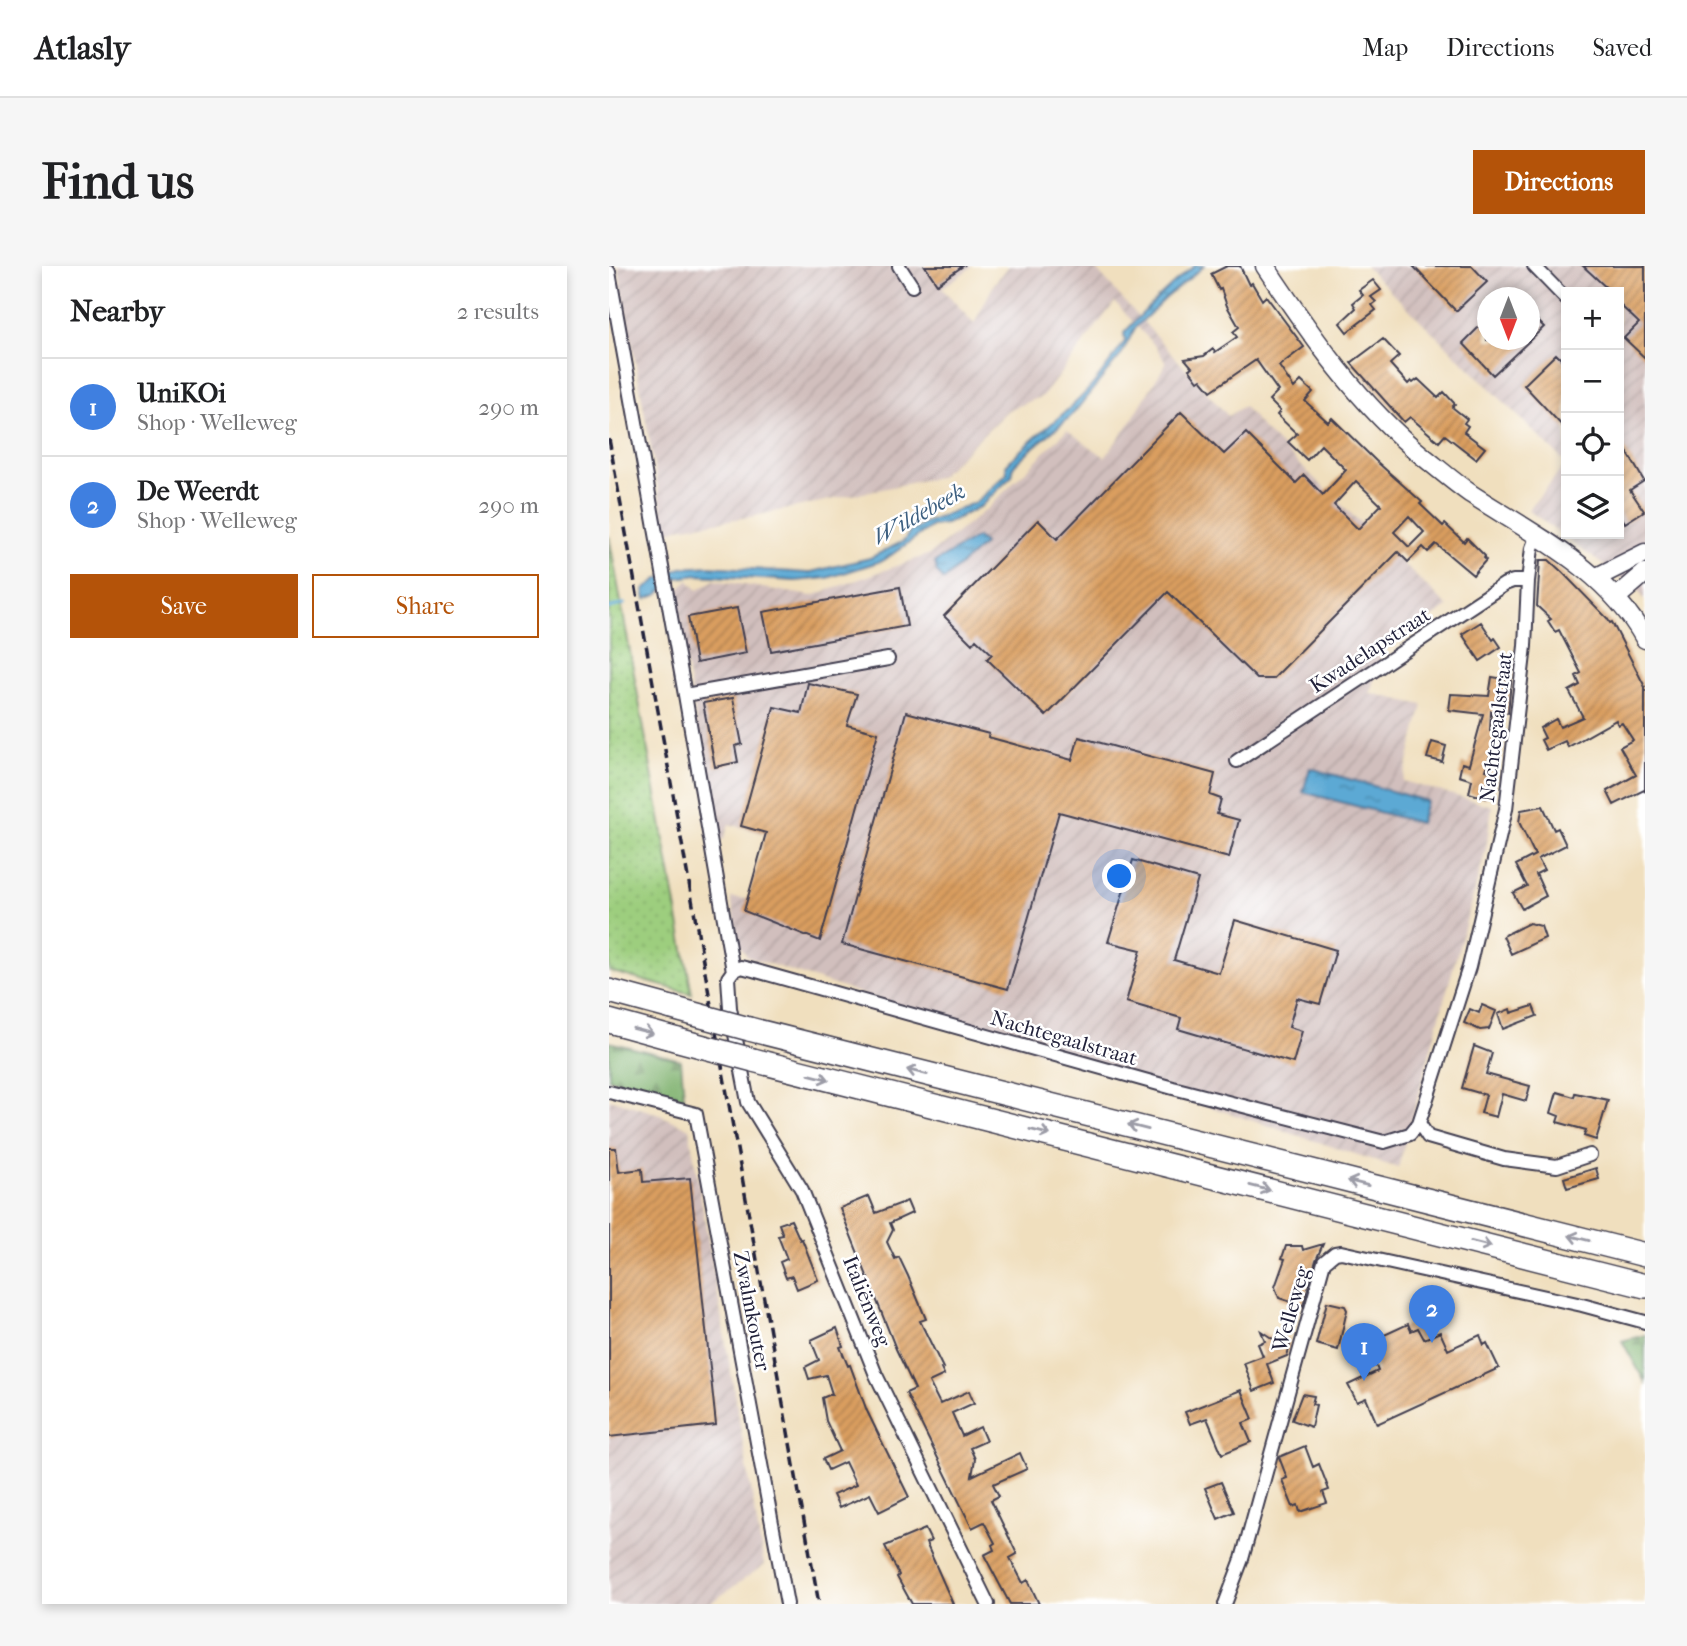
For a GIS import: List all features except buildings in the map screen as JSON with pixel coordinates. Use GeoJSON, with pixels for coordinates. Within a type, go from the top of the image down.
{"type":"FeatureCollection","features":[{"type":"Feature","properties":{"kind":"highway"},"geometry":{"type":"LineString","coordinates":[[609,990],[749,1029],[1645,1255]]}},
{"type":"Feature","properties":{"kind":"highway"},"geometry":{"type":"LineString","coordinates":[[609,1021],[1645,1286]]}},
{"type":"Feature","properties":{"kind":"main road"},"geometry":{"type":"LineString","coordinates":[[1265,266],[1328,356],[1389,427],[1468,492],[1537,534],[1597,577],[1617,597],[1645,639]]}},
{"type":"Feature","properties":{"kind":"main road"},"geometry":{"type":"LineString","coordinates":[[1597,577],[1645,553]]}},
{"type":"Feature","properties":{"kind":"main road"},"geometry":{"type":"LineString","coordinates":[[1617,597],[1645,573]]}},
{"type":"Feature","properties":{"kind":"street"},"geometry":{"type":"LineString","coordinates":[[899,266],[912,286]]}},
{"type":"Feature","properties":{"kind":"street"},"geometry":{"type":"LineString","coordinates":[[1534,266],[1561,294]]}},
{"type":"Feature","properties":{"kind":"street"},"geometry":{"type":"LineString","coordinates":[[609,272],[733,971]]}},
{"type":"Feature","properties":{"kind":"street","name":"Nachtegaalstraat"},"geometry":{"type":"LineString","coordinates":[[733,971],[741,967],[753,970],[1173,1088],[1384,1142],[1410,1134],[1419,1123],[1469,967],[1506,808],[1525,646],[1528,582],[1532,548],[1537,534]]}},
{"type":"Feature","properties":{"kind":"street","name":"Kwadelapstraat"},"geometry":{"type":"LineString","coordinates":[[1237,761],[1504,584],[1513,581],[1528,582]]}},
{"type":"Feature","properties":{"kind":"street"},"geometry":{"type":"LineString","coordinates":[[685,695],[888,659]]}},
{"type":"Feature","properties":{"kind":"street","name":"Italiënweg"},"geometry":{"type":"LineString","coordinates":[[733,971],[728,978],[730,1008],[748,1102],[802,1190],[876,1375],[988,1604]]}},
{"type":"Feature","properties":{"kind":"street","name":"Zwalmkouter"},"geometry":{"type":"LineString","coordinates":[[609,1092],[696,1114],[787,1604]]}},
{"type":"Feature","properties":{"kind":"street"},"geometry":{"type":"LineString","coordinates":[[1419,1123],[1428,1137],[1504,1159],[1557,1166],[1590,1155]]}},
{"type":"Feature","properties":{"kind":"street","name":"Welleweg"},"geometry":{"type":"LineString","coordinates":[[1225,1604],[1242,1559],[1324,1262],[1329,1257],[1342,1252],[1582,1305],[1645,1322]]}},
{"type":"Feature","properties":{"kind":"shaded area"},"geometry":{"type":"Polygon","coordinates":[[[618,266],[973,266],[942,288],[974,324],[994,284],[1008,266],[1093,266],[1228,416],[1244,406],[1263,429],[1448,607],[1383,649],[1370,693],[1423,705],[1403,781],[1492,806],[1486,849],[1398,1168],[748,957],[739,944],[731,898],[748,899],[766,834],[729,824],[724,839],[717,841],[685,656],[677,592],[688,580],[698,590],[714,580],[812,596],[930,554],[987,509],[1067,430],[1105,457],[1130,423],[1166,363],[1156,347],[1115,302],[1043,396],[1008,410],[939,477],[666,532],[618,266]]]}},
{"type":"Feature","properties":{"kind":"shaded area"},"geometry":{"type":"Polygon","coordinates":[[[1365,266],[1645,266],[1645,601],[1640,592],[1568,539],[1624,539],[1624,287],[1561,287],[1561,458],[1365,266]]]}},
{"type":"Feature","properties":{"kind":"shaded area"},"geometry":{"type":"Polygon","coordinates":[[[1561,470],[1561,534],[1528,510],[1561,470]]]}},
{"type":"Feature","properties":{"kind":"shaded area"},"geometry":{"type":"Polygon","coordinates":[[[609,1099],[653,1112],[689,1128],[764,1565],[709,1604],[609,1604],[609,1099]]]}},
{"type":"Feature","properties":{"kind":"green space"},"geometry":{"type":"Polygon","coordinates":[[[609,536],[692,994],[609,971],[609,536]]]}},
{"type":"Feature","properties":{"kind":"green space"},"geometry":{"type":"Polygon","coordinates":[[[609,1042],[681,1060],[684,1098],[609,1079],[609,1042]]]}},
{"type":"Feature","properties":{"kind":"green space"},"geometry":{"type":"Polygon","coordinates":[[[1645,1335],[1645,1382],[1622,1341],[1645,1335]]]}},
{"type":"Feature","properties":{"kind":"water"},"geometry":{"type":"Polygon","coordinates":[[[1195,266],[1204,266],[1135,328],[1121,355],[1071,416],[1014,465],[1012,476],[981,506],[946,524],[932,526],[884,560],[827,578],[795,581],[697,575],[677,578],[657,595],[646,599],[644,590],[658,579],[681,568],[710,566],[807,573],[870,558],[904,541],[909,533],[925,523],[976,502],[1007,473],[1006,465],[1014,457],[1087,391],[1125,341],[1124,333],[1132,324],[1195,266]]]}},
{"type":"Feature","properties":{"kind":"water"},"geometry":{"type":"Polygon","coordinates":[[[977,537],[984,544],[944,580],[937,572],[935,562],[977,537]]]}},
{"type":"Feature","properties":{"kind":"water"},"geometry":{"type":"Polygon","coordinates":[[[1310,768],[1426,801],[1420,823],[1303,792],[1310,768]]]}},
{"type":"Feature","properties":{"kind":"waterway","name":"Wildebeek"},"geometry":{"type":"LineString","coordinates":[[609,608],[624,604]]}},
{"type":"Feature","properties":{"kind":"railway"},"geometry":{"type":"LineString","coordinates":[[609,439],[819,1604]]}},
{"type":"Feature","properties":{"kind":"place","name":"De Weerdt"},"geometry":{"type":"Point","coordinates":[1432,1343]}},
{"type":"Feature","properties":{"kind":"place","name":"UniKOi"},"geometry":{"type":"Point","coordinates":[1364,1381]}}]}
